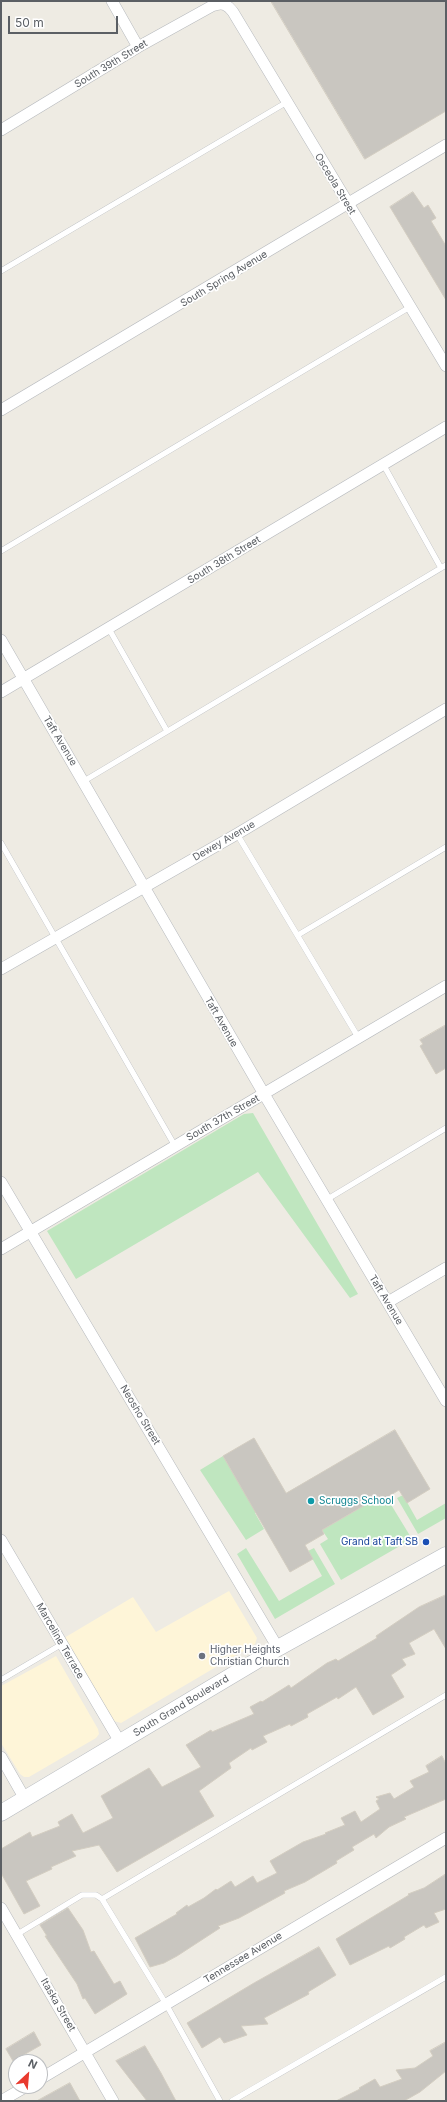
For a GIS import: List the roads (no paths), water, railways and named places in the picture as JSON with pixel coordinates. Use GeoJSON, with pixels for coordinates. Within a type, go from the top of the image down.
{"type":"FeatureCollection","features":[{"type":"Feature","properties":{"kind":"main road","name":"South Grand Boulevard"},"geometry":{"type":"LineString","coordinates":[[1,1813],[278,1648],[446,1555]]}},
{"type":"Feature","properties":{"kind":"street"},"geometry":{"type":"LineString","coordinates":[[112,1],[138,47]]}},
{"type":"Feature","properties":{"kind":"street","name":"South 39th Street"},"geometry":{"type":"LineString","coordinates":[[1,130],[138,47],[212,6],[223,4]]}},
{"type":"Feature","properties":{"kind":"street","name":"Osceola Street"},"geometry":{"type":"LineString","coordinates":[[223,4],[233,12],[446,366]]}},
{"type":"Feature","properties":{"kind":"street","name":"South Spring Avenue"},"geometry":{"type":"LineString","coordinates":[[1,410],[446,146]]}},
{"type":"Feature","properties":{"kind":"street","name":"South 38th Street"},"geometry":{"type":"LineString","coordinates":[[1,692],[24,680],[446,427]]}},
{"type":"Feature","properties":{"kind":"street","name":"Taft Avenue"},"geometry":{"type":"LineString","coordinates":[[1,640],[84,781],[142,886],[446,1401]]}},
{"type":"Feature","properties":{"kind":"street","name":"Dewey Avenue"},"geometry":{"type":"LineString","coordinates":[[1,969],[142,886],[237,834],[446,709]]}},
{"type":"Feature","properties":{"kind":"street","name":"South 37th Street"},"geometry":{"type":"LineString","coordinates":[[1,1249],[446,986]]}},
{"type":"Feature","properties":{"kind":"street","name":"Neosho Street"},"geometry":{"type":"LineString","coordinates":[[1,1182],[278,1648]]}},
{"type":"Feature","properties":{"kind":"street"},"geometry":{"type":"LineString","coordinates":[[388,1302],[446,1268]]}},
{"type":"Feature","properties":{"kind":"street","name":"Marceline Terrace"},"geometry":{"type":"LineString","coordinates":[[1,1540],[120,1742]]}},
{"type":"Feature","properties":{"kind":"street"},"geometry":{"type":"LineString","coordinates":[[1,1757],[25,1799]]}},
{"type":"Feature","properties":{"kind":"street","name":"Tennessee Avenue"},"geometry":{"type":"LineString","coordinates":[[48,2074],[446,1838]]}},
{"type":"Feature","properties":{"kind":"street","name":"Itaska Street"},"geometry":{"type":"LineString","coordinates":[[1,1908],[113,2101]]}},
{"type":"Feature","properties":{"kind":"street"},"geometry":{"type":"LineString","coordinates":[[1,2101],[13,2094]]}},
{"type":"Feature","properties":{"kind":"lane"},"geometry":{"type":"LineString","coordinates":[[1,270],[287,102]]}},
{"type":"Feature","properties":{"kind":"lane"},"geometry":{"type":"LineString","coordinates":[[1,552],[410,307]]}},
{"type":"Feature","properties":{"kind":"lane"},"geometry":{"type":"LineString","coordinates":[[84,781],[444,567],[383,464]]}},
{"type":"Feature","properties":{"kind":"lane"},"geometry":{"type":"LineString","coordinates":[[109,629],[167,731]]}},
{"type":"Feature","properties":{"kind":"lane"},"geometry":{"type":"LineString","coordinates":[[237,834],[358,1037]]}},
{"type":"Feature","properties":{"kind":"lane"},"geometry":{"type":"LineString","coordinates":[[1,843],[175,1146]]}},
{"type":"Feature","properties":{"kind":"lane"},"geometry":{"type":"LineString","coordinates":[[298,935],[446,847]]}},
{"type":"Feature","properties":{"kind":"lane"},"geometry":{"type":"LineString","coordinates":[[326,1200],[446,1128]]}},
{"type":"Feature","properties":{"kind":"lane"},"geometry":{"type":"LineString","coordinates":[[1,1680],[62,1644]]}},
{"type":"Feature","properties":{"kind":"lane"},"geometry":{"type":"LineString","coordinates":[[102,1899],[446,1695]]}},
{"type":"Feature","properties":{"kind":"lane"},"geometry":{"type":"LineString","coordinates":[[16,1935],[82,1895],[96,1895],[102,1899],[166,2004],[220,2101]]}},
{"type":"Feature","properties":{"kind":"lane"},"geometry":{"type":"LineString","coordinates":[[232,2101],[446,1977]]}},
{"type":"Feature","properties":{"kind":"place","name":"Scruggs School"},"geometry":{"type":"Point","coordinates":[311,1501]}},
{"type":"Feature","properties":{"kind":"place","name":"Grand at Taft SB"},"geometry":{"type":"Point","coordinates":[426,1542]}},
{"type":"Feature","properties":{"kind":"place","name":"Higher Heights Christian Church"},"geometry":{"type":"Point","coordinates":[202,1656]}}]}
